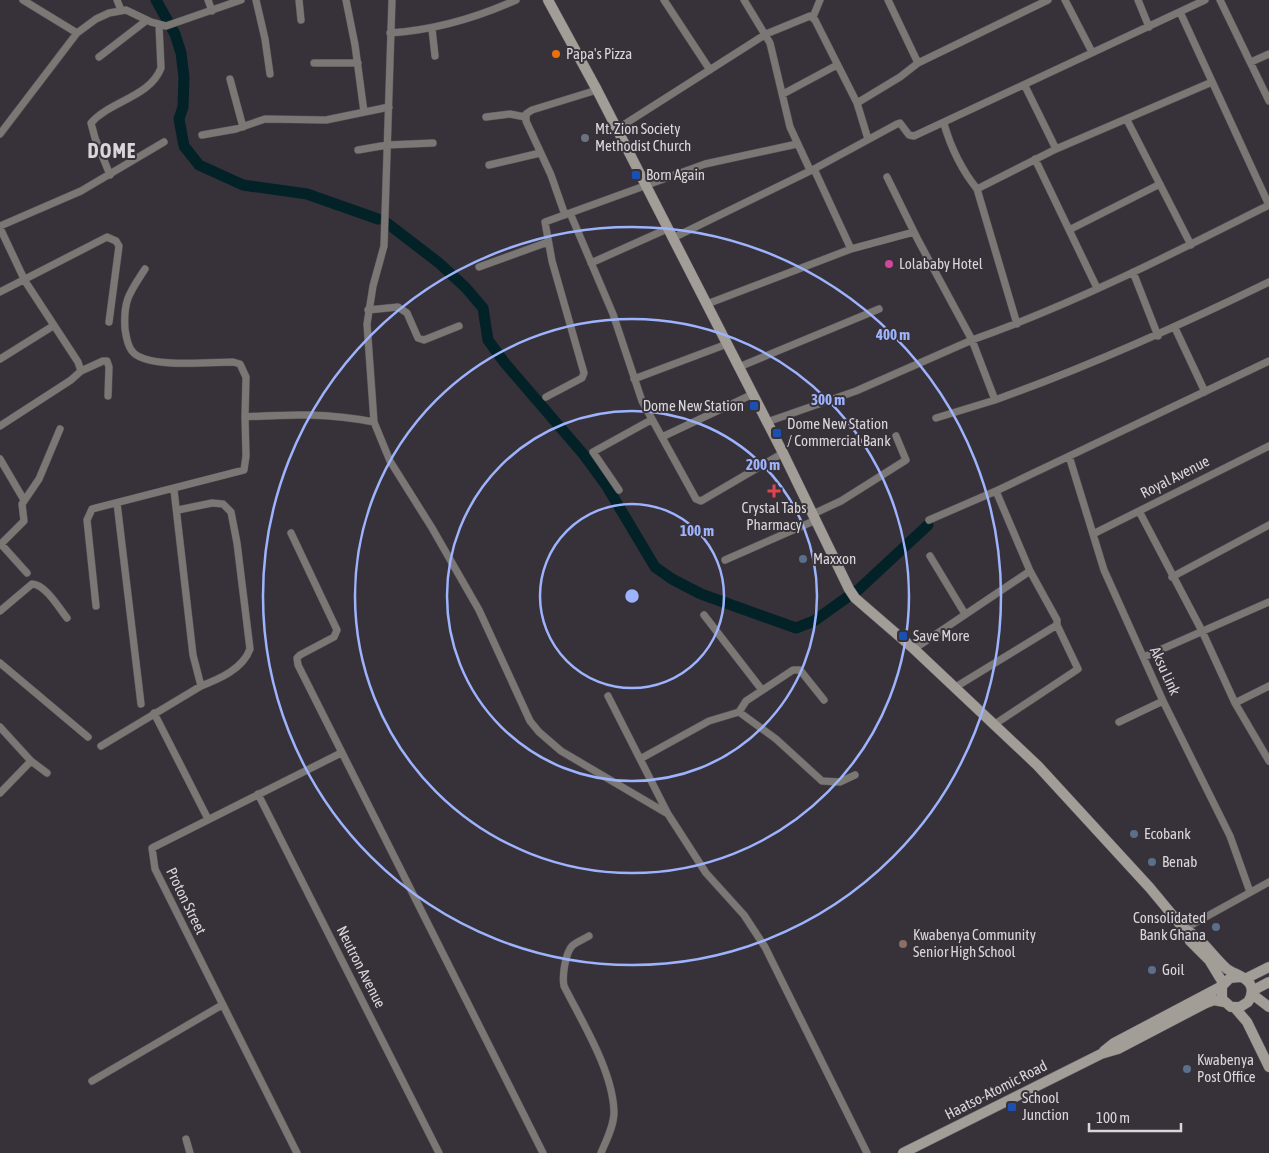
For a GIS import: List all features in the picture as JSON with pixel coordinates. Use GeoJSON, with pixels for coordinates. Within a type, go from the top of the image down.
{"type":"FeatureCollection","features":[{"type":"Feature","properties":{"kind":"main road"},"geometry":{"type":"LineString","coordinates":[[548,0],[646,185],[783,453],[843,579],[855,598],[914,649],[995,724],[1054,784],[1150,888],[1184,929],[1190,942],[1209,960],[1222,984],[1221,994],[1224,1002]]}},
{"type":"Feature","properties":{"kind":"main road"},"geometry":{"type":"LineString","coordinates":[[1184,929],[1196,936],[1227,969],[1243,978],[1252,993],[1269,1007]]}},
{"type":"Feature","properties":{"kind":"main road"},"geometry":{"type":"LineString","coordinates":[[1102,1054],[1114,1043],[1230,978],[1243,978],[1269,967]]}},
{"type":"Feature","properties":{"kind":"main road"},"geometry":{"type":"LineString","coordinates":[[1236,1008],[1246,1004],[1252,993],[1269,982]]}},
{"type":"Feature","properties":{"kind":"main road"},"geometry":{"type":"LineString","coordinates":[[1102,1054],[1118,1049],[1210,1001],[1224,1002],[1236,1008],[1247,1022],[1269,1067]]}},
{"type":"Feature","properties":{"kind":"main road","name":"Haatso-Atomic Road"},"geometry":{"type":"LineString","coordinates":[[903,1153],[1102,1054]]}},
{"type":"Feature","properties":{"kind":"street"},"geometry":{"type":"LineString","coordinates":[[23,0],[77,33]]}},
{"type":"Feature","properties":{"kind":"street"},"geometry":{"type":"LineString","coordinates":[[117,0],[121,10]]}},
{"type":"Feature","properties":{"kind":"street"},"geometry":{"type":"LineString","coordinates":[[208,0],[212,11]]}},
{"type":"Feature","properties":{"kind":"street"},"geometry":{"type":"LineString","coordinates":[[0,134],[77,33],[96,19],[121,10],[134,13],[162,26],[180,22],[242,0]]}},
{"type":"Feature","properties":{"kind":"street"},"geometry":{"type":"LineString","coordinates":[[256,0],[265,39],[270,74]]}},
{"type":"Feature","properties":{"kind":"street"},"geometry":{"type":"LineString","coordinates":[[299,0],[301,20]]}},
{"type":"Feature","properties":{"kind":"street"},"geometry":{"type":"LineString","coordinates":[[346,0],[358,63],[364,112]]}},
{"type":"Feature","properties":{"kind":"street"},"geometry":{"type":"LineString","coordinates":[[392,0],[384,246],[368,310],[367,324],[374,422],[390,461],[475,602],[530,721],[539,732],[561,751],[668,814]]}},
{"type":"Feature","properties":{"kind":"street"},"geometry":{"type":"LineString","coordinates":[[390,33],[432,29],[485,13],[516,0]]}},
{"type":"Feature","properties":{"kind":"street"},"geometry":{"type":"LineString","coordinates":[[664,0],[710,70]]}},
{"type":"Feature","properties":{"kind":"street"},"geometry":{"type":"LineString","coordinates":[[744,0],[766,34],[790,127],[797,144],[851,248]]}},
{"type":"Feature","properties":{"kind":"street"},"geometry":{"type":"LineString","coordinates":[[617,130],[766,34],[813,16],[820,0]]}},
{"type":"Feature","properties":{"kind":"street"},"geometry":{"type":"LineString","coordinates":[[888,0],[918,63]]}},
{"type":"Feature","properties":{"kind":"street"},"geometry":{"type":"LineString","coordinates":[[856,103],[900,77],[918,63],[1048,0]]}},
{"type":"Feature","properties":{"kind":"street"},"geometry":{"type":"LineString","coordinates":[[1066,0],[1092,52]]}},
{"type":"Feature","properties":{"kind":"street"},"geometry":{"type":"LineString","coordinates":[[1138,0],[1148,27]]}},
{"type":"Feature","properties":{"kind":"street"},"geometry":{"type":"LineString","coordinates":[[673,238],[812,170],[898,123],[912,136],[944,124],[1092,52],[1205,0]]}},
{"type":"Feature","properties":{"kind":"street"},"geometry":{"type":"LineString","coordinates":[[1220,0],[1269,102]]}},
{"type":"Feature","properties":{"kind":"street"},"geometry":{"type":"LineString","coordinates":[[767,422],[856,391],[972,340],[1017,324],[1191,245],[1269,205],[1180,12]]}},
{"type":"Feature","properties":{"kind":"street"},"geometry":{"type":"LineString","coordinates":[[813,16],[856,103],[868,139]]}},
{"type":"Feature","properties":{"kind":"street"},"geometry":{"type":"LineString","coordinates":[[99,57],[147,20]]}},
{"type":"Feature","properties":{"kind":"street"},"geometry":{"type":"LineString","coordinates":[[110,175],[95,138],[92,123],[144,88],[159,73],[161,68],[162,26]]}},
{"type":"Feature","properties":{"kind":"street"},"geometry":{"type":"LineString","coordinates":[[432,29],[435,56]]}},
{"type":"Feature","properties":{"kind":"street"},"geometry":{"type":"LineString","coordinates":[[1251,62],[1269,54]]}},
{"type":"Feature","properties":{"kind":"street"},"geometry":{"type":"LineString","coordinates":[[314,63],[358,63]]}},
{"type":"Feature","properties":{"kind":"street"},"geometry":{"type":"LineString","coordinates":[[782,94],[837,65]]}},
{"type":"Feature","properties":{"kind":"street"},"geometry":{"type":"LineString","coordinates":[[230,79],[243,126]]}},
{"type":"Feature","properties":{"kind":"street"},"geometry":{"type":"LineString","coordinates":[[976,189],[1056,148],[1128,120],[1212,82]]}},
{"type":"Feature","properties":{"kind":"street"},"geometry":{"type":"LineString","coordinates":[[1025,86],[1056,148]]}},
{"type":"Feature","properties":{"kind":"street"},"geometry":{"type":"LineString","coordinates":[[525,117],[532,110],[597,90]]}},
{"type":"Feature","properties":{"kind":"street"},"geometry":{"type":"LineString","coordinates":[[202,135],[265,119],[326,120],[388,107]]}},
{"type":"Feature","properties":{"kind":"street"},"geometry":{"type":"LineString","coordinates":[[486,117],[510,114],[525,117]]}},
{"type":"Feature","properties":{"kind":"street"},"geometry":{"type":"LineString","coordinates":[[525,117],[613,314],[634,379],[652,420],[698,501],[783,453]]}},
{"type":"Feature","properties":{"kind":"street"},"geometry":{"type":"LineString","coordinates":[[1128,120],[1191,245]]}},
{"type":"Feature","properties":{"kind":"street"},"geometry":{"type":"LineString","coordinates":[[944,124],[951,146],[966,175],[976,189],[1017,324]]}},
{"type":"Feature","properties":{"kind":"street"},"geometry":{"type":"LineString","coordinates":[[81,371],[78,362],[24,281],[0,227],[80,191],[164,142]]}},
{"type":"Feature","properties":{"kind":"street"},"geometry":{"type":"LineString","coordinates":[[358,150],[387,144],[433,144]]}},
{"type":"Feature","properties":{"kind":"street"},"geometry":{"type":"LineString","coordinates":[[546,397],[582,378],[584,373],[548,242],[545,222],[705,164],[797,144]]}},
{"type":"Feature","properties":{"kind":"street"},"geometry":{"type":"LineString","coordinates":[[489,165],[540,153]]}},
{"type":"Feature","properties":{"kind":"street"},"geometry":{"type":"LineString","coordinates":[[1035,159],[1097,288]]}},
{"type":"Feature","properties":{"kind":"street"},"geometry":{"type":"LineString","coordinates":[[887,176],[914,232],[972,340],[995,400]]}},
{"type":"Feature","properties":{"kind":"street"},"geometry":{"type":"LineString","coordinates":[[1069,230],[1160,184]]}},
{"type":"Feature","properties":{"kind":"street"},"geometry":{"type":"LineString","coordinates":[[591,263],[667,229]]}},
{"type":"Feature","properties":{"kind":"street"},"geometry":{"type":"LineString","coordinates":[[707,304],[851,248],[914,232]]}},
{"type":"Feature","properties":{"kind":"street"},"geometry":{"type":"LineString","coordinates":[[0,292],[107,237],[111,238],[119,246],[109,322]]}},
{"type":"Feature","properties":{"kind":"street"},"geometry":{"type":"LineString","coordinates":[[479,267],[548,242]]}},
{"type":"Feature","properties":{"kind":"street"},"geometry":{"type":"LineString","coordinates":[[96,606],[87,520],[88,514],[92,509],[174,490],[244,470],[246,456],[246,377],[240,364],[233,362],[156,361],[142,359],[132,351],[126,337],[126,299],[145,269]]}},
{"type":"Feature","properties":{"kind":"street"},"geometry":{"type":"LineString","coordinates":[[1133,272],[1158,336]]}},
{"type":"Feature","properties":{"kind":"street"},"geometry":{"type":"LineString","coordinates":[[936,418],[995,400],[1068,374],[1158,336],[1269,282]]}},
{"type":"Feature","properties":{"kind":"street"},"geometry":{"type":"LineString","coordinates":[[368,310],[398,307],[407,313],[418,338],[424,340],[459,326]]}},
{"type":"Feature","properties":{"kind":"street"},"geometry":{"type":"LineString","coordinates":[[739,367],[878,309]]}},
{"type":"Feature","properties":{"kind":"street"},"geometry":{"type":"LineString","coordinates":[[0,359],[53,326]]}},
{"type":"Feature","properties":{"kind":"street"},"geometry":{"type":"LineString","coordinates":[[1175,328],[1205,392]]}},
{"type":"Feature","properties":{"kind":"street"},"geometry":{"type":"LineString","coordinates":[[634,379],[727,344]]}},
{"type":"Feature","properties":{"kind":"street"},"geometry":{"type":"LineString","coordinates":[[0,426],[71,380],[81,371],[107,361],[110,367],[108,396]]}},
{"type":"Feature","properties":{"kind":"street"},"geometry":{"type":"LineString","coordinates":[[929,520],[996,491],[1269,361]]}},
{"type":"Feature","properties":{"kind":"street"},"geometry":{"type":"LineString","coordinates":[[662,437],[753,394]]}},
{"type":"Feature","properties":{"kind":"street"},"geometry":{"type":"LineString","coordinates":[[245,418],[298,413],[374,422]]}},
{"type":"Feature","properties":{"kind":"street"},"geometry":{"type":"LineString","coordinates":[[619,490],[594,452],[652,420]]}},
{"type":"Feature","properties":{"kind":"street"},"geometry":{"type":"LineString","coordinates":[[27,573],[0,544],[24,521],[22,508],[24,500],[39,479],[60,429]]}},
{"type":"Feature","properties":{"kind":"street"},"geometry":{"type":"LineString","coordinates":[[725,560],[815,517],[904,463],[907,458],[896,436]]}},
{"type":"Feature","properties":{"kind":"street","name":"Royal Avenue"},"geometry":{"type":"LineString","coordinates":[[1093,534],[1269,446]]}},
{"type":"Feature","properties":{"kind":"street","name":"Aksu Link"},"geometry":{"type":"LineString","coordinates":[[1069,456],[1104,570],[1163,701],[1230,836],[1250,892]]}},
{"type":"Feature","properties":{"kind":"street"},"geometry":{"type":"LineString","coordinates":[[0,460],[24,500]]}},
{"type":"Feature","properties":{"kind":"street"},"geometry":{"type":"LineString","coordinates":[[174,490],[178,510],[192,646],[201,686]]}},
{"type":"Feature","properties":{"kind":"street"},"geometry":{"type":"LineString","coordinates":[[995,724],[1078,669],[1057,625],[1057,620],[1030,572],[996,491]]}},
{"type":"Feature","properties":{"kind":"street"},"geometry":{"type":"LineString","coordinates":[[117,503],[141,704]]}},
{"type":"Feature","properties":{"kind":"street"},"geometry":{"type":"LineString","coordinates":[[101,746],[201,686],[217,680],[242,663],[250,649],[237,543],[230,512],[223,504],[212,503],[178,510]]}},
{"type":"Feature","properties":{"kind":"street"},"geometry":{"type":"LineString","coordinates":[[1139,511],[1172,577],[1202,630],[1235,703],[1269,761]]}},
{"type":"Feature","properties":{"kind":"street"},"geometry":{"type":"LineString","coordinates":[[1172,577],[1269,525]]}},
{"type":"Feature","properties":{"kind":"street"},"geometry":{"type":"LineString","coordinates":[[291,533],[337,630],[334,637],[300,655],[297,661],[341,753],[543,1153]]}},
{"type":"Feature","properties":{"kind":"street"},"geometry":{"type":"LineString","coordinates":[[930,556],[965,614]]}},
{"type":"Feature","properties":{"kind":"street"},"geometry":{"type":"LineString","coordinates":[[914,649],[1030,572]]}},
{"type":"Feature","properties":{"kind":"street"},"geometry":{"type":"LineString","coordinates":[[0,611],[35,583],[42,588],[67,618]]}},
{"type":"Feature","properties":{"kind":"street"},"geometry":{"type":"LineString","coordinates":[[1144,658],[1202,630],[1269,602]]}},
{"type":"Feature","properties":{"kind":"street"},"geometry":{"type":"LineString","coordinates":[[704,615],[762,690]]}},
{"type":"Feature","properties":{"kind":"street"},"geometry":{"type":"LineString","coordinates":[[954,688],[1057,625]]}},
{"type":"Feature","properties":{"kind":"street"},"geometry":{"type":"LineString","coordinates":[[0,663],[88,737]]}},
{"type":"Feature","properties":{"kind":"street"},"geometry":{"type":"LineString","coordinates":[[640,759],[709,721],[739,712],[746,701],[793,670],[800,670],[824,700]]}},
{"type":"Feature","properties":{"kind":"street"},"geometry":{"type":"LineString","coordinates":[[1235,703],[1269,686]]}},
{"type":"Feature","properties":{"kind":"street"},"geometry":{"type":"LineString","coordinates":[[608,696],[668,814],[706,873],[744,915],[766,947],[867,1153]]}},
{"type":"Feature","properties":{"kind":"street"},"geometry":{"type":"LineString","coordinates":[[1119,722],[1163,701]]}},
{"type":"Feature","properties":{"kind":"street"},"geometry":{"type":"LineString","coordinates":[[739,712],[771,734],[822,781],[840,782],[855,775]]}},
{"type":"Feature","properties":{"kind":"street"},"geometry":{"type":"LineString","coordinates":[[154,714],[208,820]]}},
{"type":"Feature","properties":{"kind":"street"},"geometry":{"type":"LineString","coordinates":[[0,727],[31,761],[47,773]]}},
{"type":"Feature","properties":{"kind":"street","name":"Proton Street"},"geometry":{"type":"LineString","coordinates":[[297,1153],[155,869],[151,853],[152,848],[341,753]]}},
{"type":"Feature","properties":{"kind":"street"},"geometry":{"type":"LineString","coordinates":[[0,793],[31,761]]}},
{"type":"Feature","properties":{"kind":"street","name":"Neutron Avenue"},"geometry":{"type":"LineString","coordinates":[[258,794],[439,1153]]}},
{"type":"Feature","properties":{"kind":"street"},"geometry":{"type":"LineString","coordinates":[[1184,929],[1269,882]]}},
{"type":"Feature","properties":{"kind":"street"},"geometry":{"type":"LineString","coordinates":[[589,936],[570,949],[563,982],[599,1057],[610,1088],[613,1120],[602,1153]]}},
{"type":"Feature","properties":{"kind":"street"},"geometry":{"type":"LineString","coordinates":[[92,1081],[222,1005]]}},
{"type":"Feature","properties":{"kind":"street"},"geometry":{"type":"LineString","coordinates":[[186,1139],[190,1153]]}},
{"type":"Feature","properties":{"kind":"waterway"},"geometry":{"type":"LineString","coordinates":[[156,0],[175,34],[181,53],[184,77],[183,107],[179,119],[184,146],[199,165],[243,185],[307,194],[378,219]]}},
{"type":"Feature","properties":{"kind":"waterway"},"geometry":{"type":"LineString","coordinates":[[387,223],[439,263],[466,288],[483,308],[488,340],[504,362],[584,455],[606,485],[655,567],[672,579],[701,594],[796,628],[814,621],[849,596]]}},
{"type":"Feature","properties":{"kind":"waterway"},"geometry":{"type":"LineString","coordinates":[[857,591],[928,525]]}},
{"type":"Feature","properties":{"kind":"place","name":"Papa's Pizza"},"geometry":{"type":"Point","coordinates":[556,54]}},
{"type":"Feature","properties":{"kind":"place","name":"Mt. Zion Society Methodist Church"},"geometry":{"type":"Point","coordinates":[585,138]}},
{"type":"Feature","properties":{"kind":"place","name":"Born Again"},"geometry":{"type":"Point","coordinates":[636,175]}},
{"type":"Feature","properties":{"kind":"place","name":"Lolababy Hotel"},"geometry":{"type":"Point","coordinates":[889,264]}},
{"type":"Feature","properties":{"kind":"place","name":"Dome New Station"},"geometry":{"type":"Point","coordinates":[754,406]}},
{"type":"Feature","properties":{"kind":"place","name":"Dome New Station / Commercial Bank"},"geometry":{"type":"Point","coordinates":[777,433]}},
{"type":"Feature","properties":{"kind":"place","name":"Crystal Tabs Pharmacy"},"geometry":{"type":"Point","coordinates":[774,491]}},
{"type":"Feature","properties":{"kind":"place","name":"Maxxon"},"geometry":{"type":"Point","coordinates":[803,559]}},
{"type":"Feature","properties":{"kind":"place","name":"Save More"},"geometry":{"type":"Point","coordinates":[903,636]}},
{"type":"Feature","properties":{"kind":"place","name":"Ecobank"},"geometry":{"type":"Point","coordinates":[1134,834]}},
{"type":"Feature","properties":{"kind":"place","name":"Benab"},"geometry":{"type":"Point","coordinates":[1152,862]}},
{"type":"Feature","properties":{"kind":"place","name":"Consolidated Bank Ghana"},"geometry":{"type":"Point","coordinates":[1216,927]}},
{"type":"Feature","properties":{"kind":"place","name":"Kwabenya Community Senior High School"},"geometry":{"type":"Point","coordinates":[903,944]}},
{"type":"Feature","properties":{"kind":"place","name":"Goil"},"geometry":{"type":"Point","coordinates":[1152,970]}},
{"type":"Feature","properties":{"kind":"place","name":"Kwabenya Post Office"},"geometry":{"type":"Point","coordinates":[1187,1069]}},
{"type":"Feature","properties":{"kind":"place","name":"School Junction"},"geometry":{"type":"Point","coordinates":[1012,1107]}},
{"type":"Feature","properties":{"kind":"district","name":"DOME"},"geometry":{"type":"Point","coordinates":[112,151]}}]}
